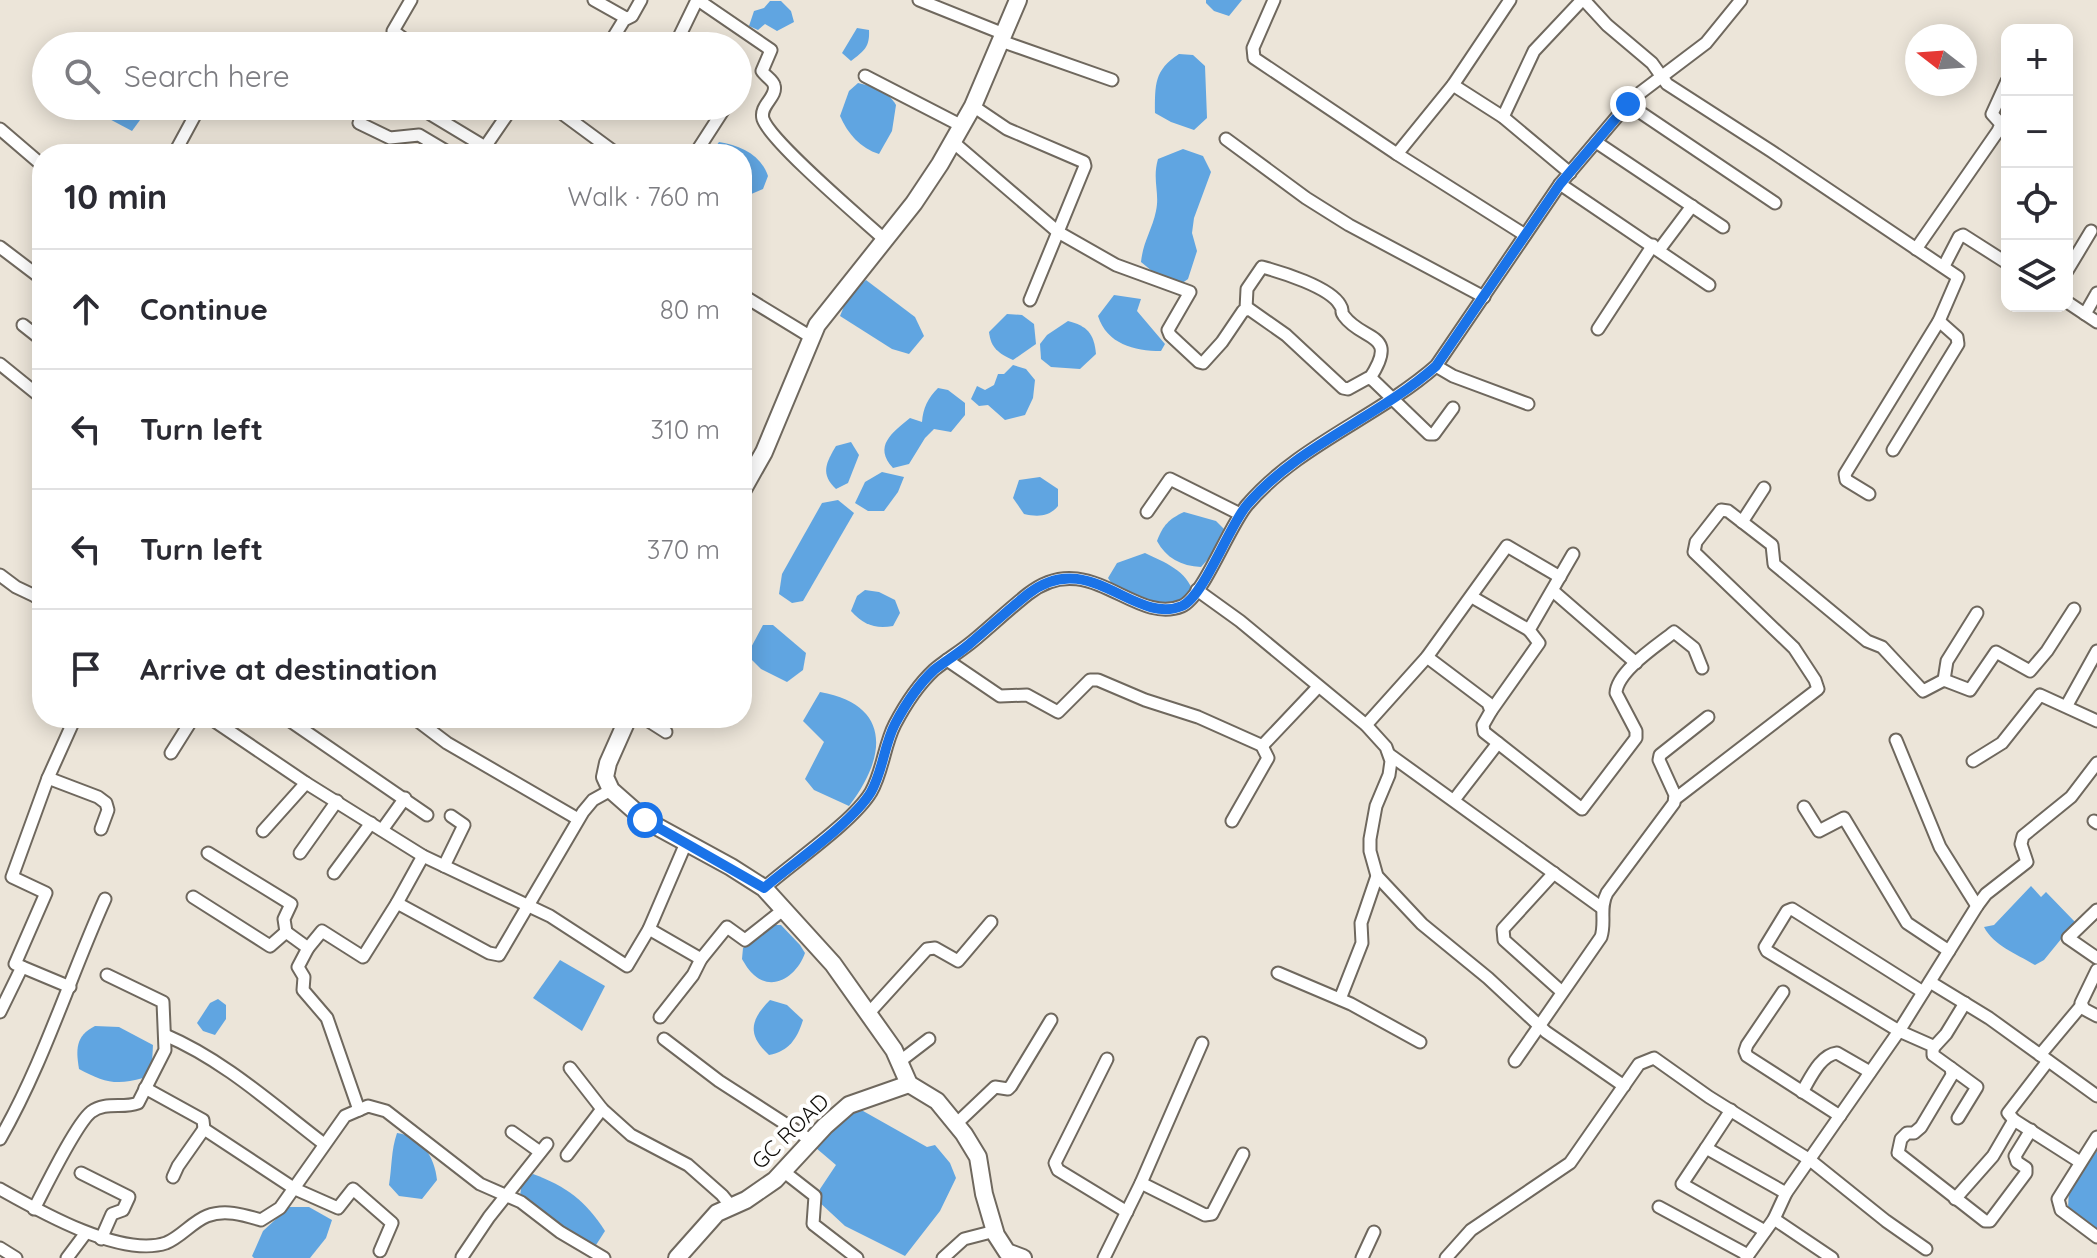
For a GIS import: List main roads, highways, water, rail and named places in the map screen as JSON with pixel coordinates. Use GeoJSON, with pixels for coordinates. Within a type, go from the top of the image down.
{"type":"FeatureCollection","features":[{"type":"Feature","properties":{"kind":"water"},"geometry":{"type":"Polygon","coordinates":[[[1206,0],[1242,0],[1229,16],[1214,11],[1206,0]]]}},
{"type":"Feature","properties":{"kind":"water"},"geometry":{"type":"Polygon","coordinates":[[[770,1],[781,1],[791,11],[794,22],[777,31],[765,24],[758,30],[749,26],[754,11],[764,8],[770,1]]]}},
{"type":"Feature","properties":{"kind":"water"},"geometry":{"type":"Polygon","coordinates":[[[857,28],[869,30],[868,41],[863,51],[851,61],[842,53],[857,28]]]}},
{"type":"Feature","properties":{"kind":"water"},"geometry":{"type":"Polygon","coordinates":[[[1179,54],[1193,55],[1205,66],[1207,118],[1194,130],[1155,113],[1160,72],[1179,54]]]}},
{"type":"Feature","properties":{"kind":"water"},"geometry":{"type":"Polygon","coordinates":[[[858,83],[880,90],[896,105],[892,131],[879,154],[855,140],[840,116],[849,91],[858,83]]]}},
{"type":"Feature","properties":{"kind":"water"},"geometry":{"type":"Polygon","coordinates":[[[111,120],[140,120],[132,131],[111,120]]]}},
{"type":"Feature","properties":{"kind":"water"},"geometry":{"type":"Polygon","coordinates":[[[1183,149],[1203,156],[1211,172],[1194,218],[1192,233],[1197,251],[1188,279],[1178,286],[1158,276],[1141,262],[1156,211],[1158,159],[1183,149]]]}},
{"type":"Feature","properties":{"kind":"water"},"geometry":{"type":"Polygon","coordinates":[[[752,155],[768,176],[763,189],[752,194],[752,155]]]}},
{"type":"Feature","properties":{"kind":"water"},"geometry":{"type":"Polygon","coordinates":[[[866,280],[915,317],[924,336],[909,354],[892,349],[840,316],[849,294],[866,280]]]}},
{"type":"Feature","properties":{"kind":"water"},"geometry":{"type":"Polygon","coordinates":[[[1114,295],[1141,299],[1137,311],[1165,344],[1161,351],[1123,344],[1102,326],[1098,316],[1114,295]]]}},
{"type":"Feature","properties":{"kind":"water"},"geometry":{"type":"Polygon","coordinates":[[[1007,314],[1022,315],[1034,324],[1036,344],[1013,360],[996,349],[989,332],[1007,314]]]}},
{"type":"Feature","properties":{"kind":"water"},"geometry":{"type":"Polygon","coordinates":[[[1068,321],[1088,332],[1095,347],[1096,354],[1080,369],[1051,367],[1041,359],[1040,344],[1047,335],[1068,321]]]}},
{"type":"Feature","properties":{"kind":"water"},"geometry":{"type":"Polygon","coordinates":[[[1013,365],[1026,369],[1035,380],[1033,398],[1025,415],[1005,420],[988,405],[979,406],[971,399],[977,386],[985,390],[994,385],[998,374],[1004,374],[1013,365]]]}},
{"type":"Feature","properties":{"kind":"water"},"geometry":{"type":"Polygon","coordinates":[[[938,388],[948,390],[965,403],[965,415],[951,432],[934,429],[909,464],[893,468],[885,453],[887,440],[910,418],[922,422],[927,404],[938,388]]]}},
{"type":"Feature","properties":{"kind":"water"},"geometry":{"type":"Polygon","coordinates":[[[851,442],[859,455],[848,483],[836,489],[826,473],[827,463],[836,446],[851,442]]]}},
{"type":"Feature","properties":{"kind":"water"},"geometry":{"type":"Polygon","coordinates":[[[882,472],[904,477],[898,492],[884,511],[868,511],[855,503],[865,482],[882,472]]]}},
{"type":"Feature","properties":{"kind":"water"},"geometry":{"type":"Polygon","coordinates":[[[1040,477],[1058,489],[1058,506],[1042,515],[1024,514],[1013,498],[1019,480],[1040,477]]]}},
{"type":"Feature","properties":{"kind":"water"},"geometry":{"type":"Polygon","coordinates":[[[838,500],[854,513],[803,601],[792,603],[779,594],[782,574],[822,503],[838,500]]]}},
{"type":"Feature","properties":{"kind":"water"},"geometry":{"type":"Polygon","coordinates":[[[1184,512],[1216,521],[1224,529],[1217,549],[1201,567],[1175,560],[1157,541],[1167,523],[1184,512]]]}},
{"type":"Feature","properties":{"kind":"water"},"geometry":{"type":"Polygon","coordinates":[[[1145,553],[1174,568],[1186,579],[1193,593],[1180,605],[1130,597],[1108,578],[1117,563],[1145,553]]]}},
{"type":"Feature","properties":{"kind":"water"},"geometry":{"type":"Polygon","coordinates":[[[865,590],[879,592],[895,600],[900,613],[893,626],[870,625],[851,611],[857,596],[865,590]]]}},
{"type":"Feature","properties":{"kind":"water"},"geometry":{"type":"Polygon","coordinates":[[[763,625],[773,625],[806,653],[803,670],[787,682],[761,669],[752,660],[752,646],[763,625]]]}},
{"type":"Feature","properties":{"kind":"water"},"geometry":{"type":"Polygon","coordinates":[[[820,692],[844,699],[861,709],[871,721],[876,736],[870,770],[849,806],[814,790],[805,779],[824,742],[803,721],[820,692]]]}},
{"type":"Feature","properties":{"kind":"water"},"geometry":{"type":"Polygon","coordinates":[[[2031,886],[2041,897],[2046,892],[2075,922],[2044,960],[2035,965],[2000,944],[1984,927],[1994,925],[2031,886]]]}},
{"type":"Feature","properties":{"kind":"water"},"geometry":{"type":"Polygon","coordinates":[[[769,925],[781,925],[805,953],[791,974],[769,982],[754,975],[742,959],[743,948],[769,925]]]}},
{"type":"Feature","properties":{"kind":"water"},"geometry":{"type":"Polygon","coordinates":[[[560,960],[605,986],[582,1031],[533,998],[560,960]]]}},
{"type":"Feature","properties":{"kind":"water"},"geometry":{"type":"Polygon","coordinates":[[[218,999],[226,1005],[226,1019],[215,1035],[203,1031],[197,1023],[210,1003],[218,999]]]}},
{"type":"Feature","properties":{"kind":"water"},"geometry":{"type":"Polygon","coordinates":[[[770,1000],[787,1005],[803,1020],[791,1043],[782,1051],[769,1055],[757,1041],[754,1028],[758,1014],[770,1000]]]}},
{"type":"Feature","properties":{"kind":"water"},"geometry":{"type":"Polygon","coordinates":[[[95,1026],[119,1027],[153,1045],[152,1063],[143,1078],[110,1081],[79,1069],[78,1044],[84,1034],[95,1026]]]}},
{"type":"Feature","properties":{"kind":"water"},"geometry":{"type":"Polygon","coordinates":[[[856,1107],[927,1147],[935,1145],[950,1163],[956,1178],[940,1211],[905,1256],[845,1226],[817,1200],[820,1189],[836,1165],[816,1148],[818,1139],[856,1107]]]}},
{"type":"Feature","properties":{"kind":"water"},"geometry":{"type":"Polygon","coordinates":[[[397,1133],[420,1143],[433,1163],[437,1180],[422,1199],[399,1196],[389,1185],[397,1133]]]}},
{"type":"Feature","properties":{"kind":"water"},"geometry":{"type":"Polygon","coordinates":[[[2097,1151],[2096,1229],[2068,1209],[2069,1189],[2097,1151]]]}},
{"type":"Feature","properties":{"kind":"water"},"geometry":{"type":"Polygon","coordinates":[[[533,1174],[565,1189],[583,1203],[605,1231],[596,1245],[573,1237],[520,1196],[522,1182],[533,1174]]]}},
{"type":"Feature","properties":{"kind":"water"},"geometry":{"type":"Polygon","coordinates":[[[289,1207],[309,1207],[332,1220],[326,1238],[310,1258],[254,1258],[252,1256],[263,1231],[289,1207]]]}}]}
